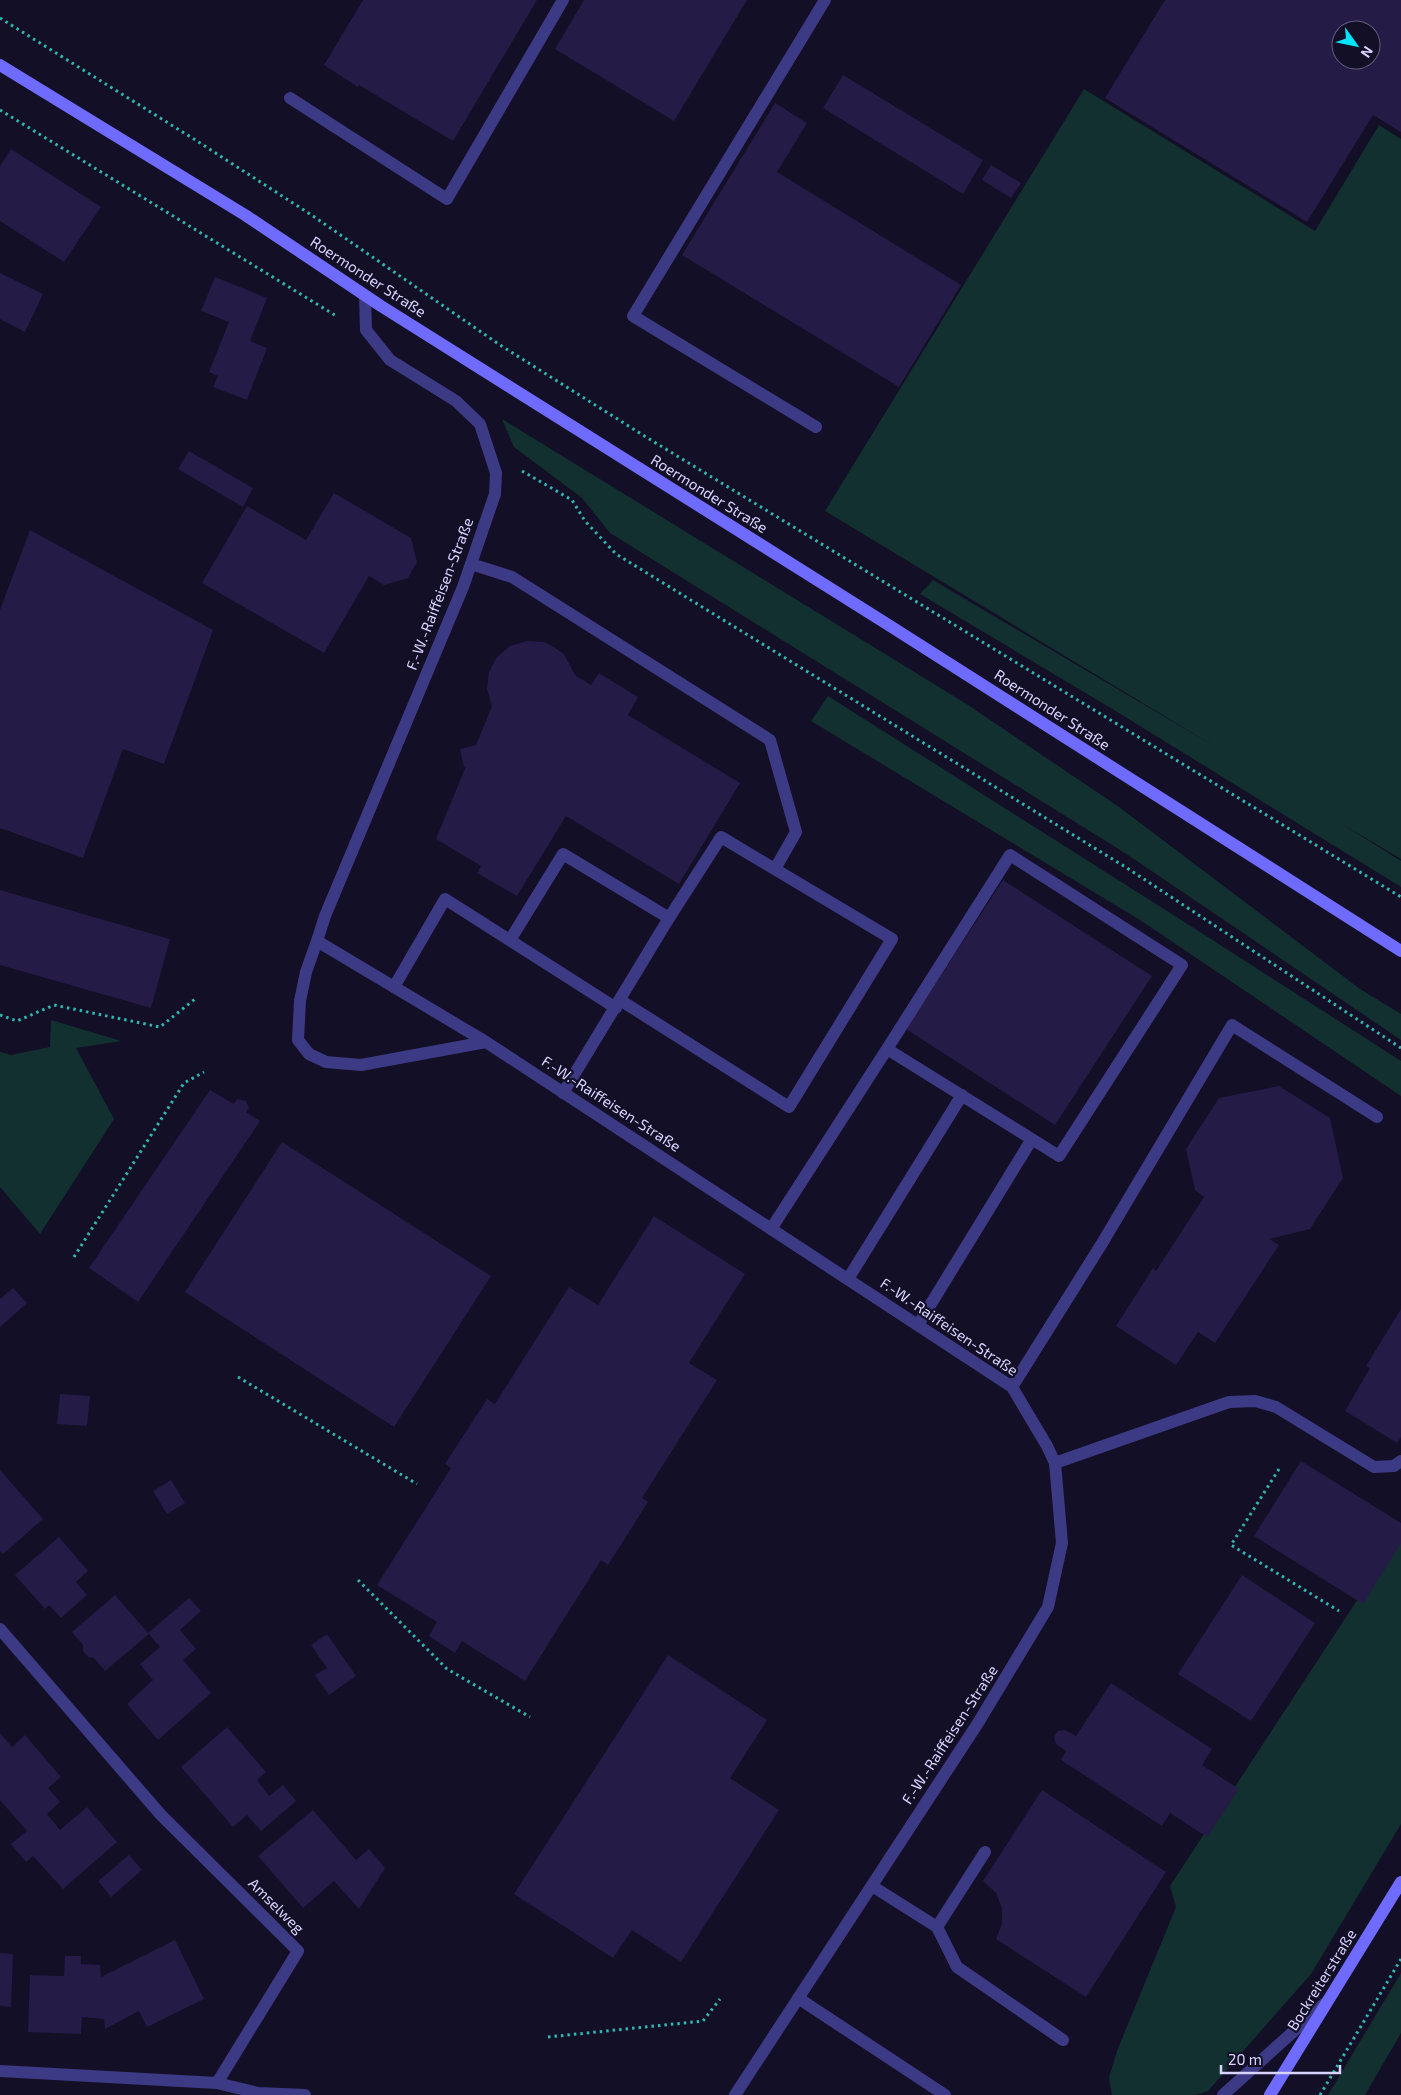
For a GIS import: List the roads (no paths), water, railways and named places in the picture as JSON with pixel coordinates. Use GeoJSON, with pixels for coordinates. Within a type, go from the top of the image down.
{"type":"FeatureCollection","features":[{"type":"Feature","properties":{"kind":"main road","name":"Roermonder Straße"},"geometry":{"type":"LineString","coordinates":[[0,65],[245,215],[365,296],[887,624],[1401,951]]}},
{"type":"Feature","properties":{"kind":"main road","name":"Bockreiterstraße"},"geometry":{"type":"LineString","coordinates":[[1270,2095],[1401,1882]]}},
{"type":"Feature","properties":{"kind":"street"},"geometry":{"type":"LineString","coordinates":[[290,98],[447,199],[563,0]]}},
{"type":"Feature","properties":{"kind":"street"},"geometry":{"type":"LineString","coordinates":[[816,427],[633,316],[825,0]]}},
{"type":"Feature","properties":{"kind":"street","name":"F.-W.-Raiffeisen-Straße"},"geometry":{"type":"LineString","coordinates":[[365,296],[366,330],[390,360],[456,402],[480,424],[496,473],[495,494],[471,564],[438,648],[325,916],[306,972],[300,1001],[298,1040],[309,1054],[326,1062],[361,1065],[486,1042]]}},
{"type":"Feature","properties":{"kind":"street"},"geometry":{"type":"LineString","coordinates":[[471,564],[512,577],[770,740],[796,832],[775,869]]}},
{"type":"Feature","properties":{"kind":"street"},"geometry":{"type":"LineString","coordinates":[[394,987],[445,900],[510,940],[618,1004],[790,1107],[892,939],[722,838],[669,918],[618,1004],[564,1093]]}},
{"type":"Feature","properties":{"kind":"street"},"geometry":{"type":"LineString","coordinates":[[510,940],[563,854],[669,918]]}},
{"type":"Feature","properties":{"kind":"street"},"geometry":{"type":"LineString","coordinates":[[771,1229],[1010,855],[1182,965],[1059,1156],[887,1049]]}},
{"type":"Feature","properties":{"kind":"street","name":"F.-W.-Raiffeisen-Straße"},"geometry":{"type":"LineString","coordinates":[[317,941],[486,1042],[1012,1387],[1055,1463],[1062,1542],[1048,1607],[1010,1672],[735,2095]]}},
{"type":"Feature","properties":{"kind":"street"},"geometry":{"type":"LineString","coordinates":[[1012,1387],[1101,1245],[1232,1025],[1378,1117]]}},
{"type":"Feature","properties":{"kind":"street"},"geometry":{"type":"LineString","coordinates":[[848,1279],[962,1095]]}},
{"type":"Feature","properties":{"kind":"street"},"geometry":{"type":"LineString","coordinates":[[918,1325],[1032,1139]]}},
{"type":"Feature","properties":{"kind":"street"},"geometry":{"type":"LineString","coordinates":[[1055,1463],[1230,1402],[1255,1401],[1276,1407],[1374,1467],[1394,1466],[1401,1460]]}},
{"type":"Feature","properties":{"kind":"street","name":"Amselweg"},"geometry":{"type":"LineString","coordinates":[[0,1630],[161,1815],[298,1952],[217,2083]]}},
{"type":"Feature","properties":{"kind":"street"},"geometry":{"type":"LineString","coordinates":[[937,1927],[985,1852]]}},
{"type":"Feature","properties":{"kind":"street"},"geometry":{"type":"LineString","coordinates":[[872,1886],[937,1927],[957,1967],[1063,2040]]}},
{"type":"Feature","properties":{"kind":"street"},"geometry":{"type":"LineString","coordinates":[[798,1998],[945,2095]]}},
{"type":"Feature","properties":{"kind":"street"},"geometry":{"type":"LineString","coordinates":[[1223,2095],[1329,1999]]}},
{"type":"Feature","properties":{"kind":"street"},"geometry":{"type":"LineString","coordinates":[[0,2071],[217,2083],[258,2093],[305,2095]]}}]}
